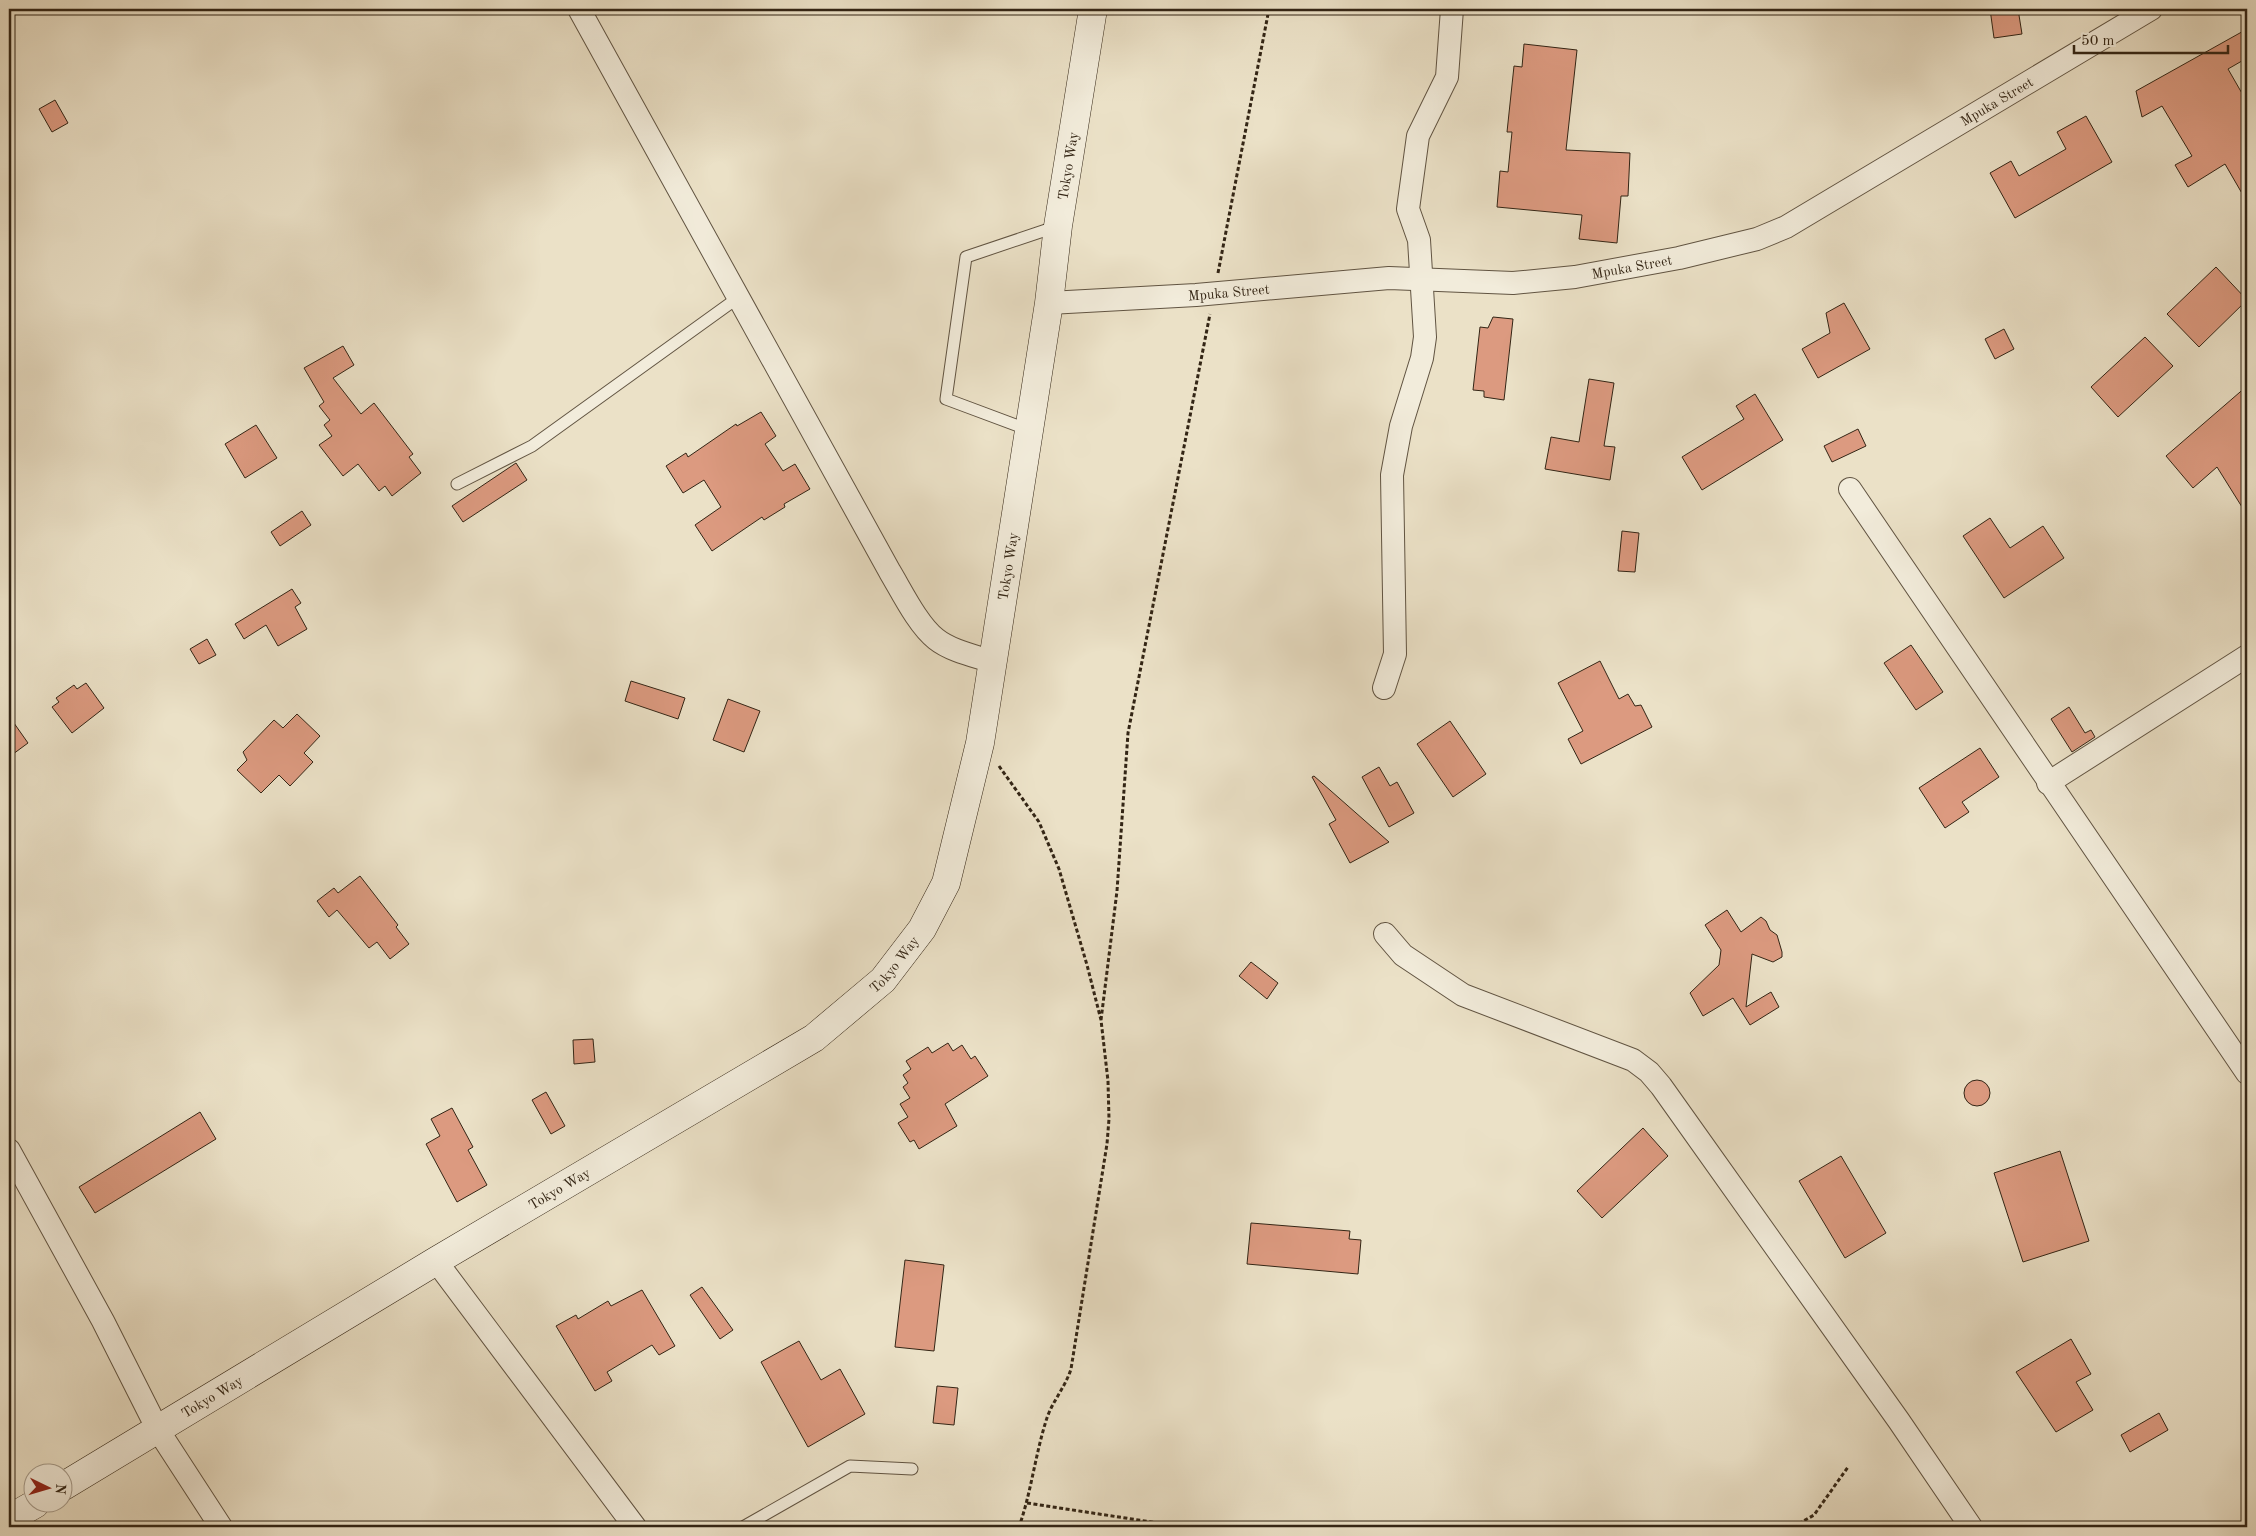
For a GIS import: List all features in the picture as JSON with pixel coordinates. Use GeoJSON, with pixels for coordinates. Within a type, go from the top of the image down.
{"type":"FeatureCollection","features":[{"type":"Feature","properties":{"kind":"street"},"geometry":{"type":"LineString","coordinates":[[579,9],[890,572],[925,628],[936,639],[949,646],[993,662]]}},
{"type":"Feature","properties":{"kind":"street","name":"Tokyo Way"},"geometry":{"type":"LineString","coordinates":[[72,1481],[436,1261],[814,1038],[883,980],[922,928],[946,883],[980,743],[1049,302],[1058,226],[1093,9]]}},
{"type":"Feature","properties":{"kind":"street"},"geometry":{"type":"LineString","coordinates":[[1384,688],[1395,654],[1396,591],[1392,475],[1401,426],[1422,358],[1425,337],[1419,240],[1408,209],[1418,136],[1447,77],[1452,9]]}},
{"type":"Feature","properties":{"kind":"street","name":"Mpuka Street"},"geometry":{"type":"LineString","coordinates":[[1049,302],[1091,302],[1389,278],[1513,283],[1576,277],[1679,258],[1757,239],[1786,227],[2150,9]]}},
{"type":"Feature","properties":{"kind":"street"},"geometry":{"type":"LineString","coordinates":[[1850,489],[2048,783],[2247,1073]]}},
{"type":"Feature","properties":{"kind":"street"},"geometry":{"type":"LineString","coordinates":[[2048,783],[2247,656]]}},
{"type":"Feature","properties":{"kind":"street"},"geometry":{"type":"LineString","coordinates":[[1385,934],[1403,955],[1463,995],[1633,1060],[1650,1072],[1893,1413],[1971,1527]]}},
{"type":"Feature","properties":{"kind":"street"},"geometry":{"type":"LineString","coordinates":[[9,1150],[103,1321],[158,1430],[221,1527]]}},
{"type":"Feature","properties":{"kind":"street"},"geometry":{"type":"LineString","coordinates":[[436,1261],[634,1527]]}},
{"type":"Feature","properties":{"kind":"street"},"geometry":{"type":"LineString","coordinates":[[9,1519],[22,1511]]}},
{"type":"Feature","properties":{"kind":"lane"},"geometry":{"type":"LineString","coordinates":[[1029,430],[946,398],[966,257],[1058,226]]}},
{"type":"Feature","properties":{"kind":"lane"},"geometry":{"type":"LineString","coordinates":[[457,484],[532,446],[739,297]]}},
{"type":"Feature","properties":{"kind":"lane"},"geometry":{"type":"LineString","coordinates":[[743,1527],[850,1466],[912,1469]]}},
{"type":"Feature","properties":{"kind":"path"},"geometry":{"type":"LineString","coordinates":[[1101,1020],[1117,891],[1128,732],[1269,9]]}},
{"type":"Feature","properties":{"kind":"path"},"geometry":{"type":"LineString","coordinates":[[980,743],[1011,780],[1040,822],[1059,869],[1101,1020],[1108,1081],[1109,1119],[1106,1144],[1071,1369],[1066,1383],[1046,1420],[1027,1503],[1019,1527]]}},
{"type":"Feature","properties":{"kind":"path"},"geometry":{"type":"LineString","coordinates":[[1792,1527],[1814,1515],[1848,1468]]}},
{"type":"Feature","properties":{"kind":"path"},"geometry":{"type":"LineString","coordinates":[[1027,1503],[1184,1527]]}},
{"type":"Feature","properties":{"kind":"building"},"geometry":{"type":"Polygon","coordinates":[[[1990,9],[2018,9],[2022,34],[1994,38],[1990,9]]]}},
{"type":"Feature","properties":{"kind":"building"},"geometry":{"type":"Polygon","coordinates":[[[2247,29],[2247,58],[2228,69],[2247,102],[2247,202],[2225,164],[2188,187],[2175,165],[2192,156],[2162,106],[2142,117],[2136,91],[2247,29]]]}},
{"type":"Feature","properties":{"kind":"building"},"geometry":{"type":"Polygon","coordinates":[[[1524,44],[1577,50],[1566,150],[1630,153],[1628,196],[1621,196],[1617,243],[1579,239],[1582,215],[1497,207],[1500,171],[1508,172],[1512,132],[1507,132],[1514,66],[1522,67],[1524,44]]]}},
{"type":"Feature","properties":{"kind":"building"},"geometry":{"type":"Polygon","coordinates":[[[55,100],[68,123],[52,132],[39,109],[55,100]]]}},
{"type":"Feature","properties":{"kind":"building"},"geometry":{"type":"Polygon","coordinates":[[[2086,116],[2112,162],[2015,218],[1990,173],[2011,161],[2019,176],[2066,149],[2057,132],[2086,116]]]}},
{"type":"Feature","properties":{"kind":"building"},"geometry":{"type":"Polygon","coordinates":[[[2216,267],[2247,300],[2199,347],[2167,314],[2216,267]]]}},
{"type":"Feature","properties":{"kind":"building"},"geometry":{"type":"Polygon","coordinates":[[[1844,303],[1870,349],[1818,378],[1802,349],[1830,333],[1826,313],[1844,303]]]}},
{"type":"Feature","properties":{"kind":"building"},"geometry":{"type":"Polygon","coordinates":[[[1493,317],[1513,319],[1504,400],[1484,397],[1484,391],[1473,390],[1480,327],[1488,328],[1493,317]]]}},
{"type":"Feature","properties":{"kind":"building"},"geometry":{"type":"Polygon","coordinates":[[[2004,329],[2014,349],[1995,359],[1985,339],[2004,329]]]}},
{"type":"Feature","properties":{"kind":"building"},"geometry":{"type":"Polygon","coordinates":[[[2145,337],[2173,366],[2118,417],[2091,387],[2145,337]]]}},
{"type":"Feature","properties":{"kind":"building"},"geometry":{"type":"Polygon","coordinates":[[[343,346],[354,365],[333,378],[361,414],[374,403],[413,454],[409,457],[421,473],[392,496],[385,486],[379,491],[358,464],[343,476],[319,445],[332,436],[324,425],[330,420],[319,406],[324,402],[304,368],[343,346]]]}},
{"type":"Feature","properties":{"kind":"building"},"geometry":{"type":"Polygon","coordinates":[[[1589,379],[1614,383],[1604,446],[1615,447],[1610,480],[1545,469],[1551,437],[1579,442],[1589,379]]]}},
{"type":"Feature","properties":{"kind":"building"},"geometry":{"type":"Polygon","coordinates":[[[2247,386],[2247,515],[2217,467],[2193,488],[2166,456],[2247,386]]]}},
{"type":"Feature","properties":{"kind":"building"},"geometry":{"type":"Polygon","coordinates":[[[1755,394],[1783,440],[1702,490],[1682,457],[1744,419],[1736,406],[1755,394]]]}},
{"type":"Feature","properties":{"kind":"building"},"geometry":{"type":"Polygon","coordinates":[[[761,412],[776,436],[765,444],[783,471],[795,464],[810,489],[784,504],[785,507],[764,520],[762,517],[712,551],[695,525],[721,507],[704,480],[683,493],[666,466],[686,453],[688,457],[736,424],[737,426],[761,412]]]}},
{"type":"Feature","properties":{"kind":"building"},"geometry":{"type":"Polygon","coordinates":[[[256,425],[277,458],[245,478],[225,444],[256,425]]]}},
{"type":"Feature","properties":{"kind":"building"},"geometry":{"type":"Polygon","coordinates":[[[1858,429],[1866,446],[1832,462],[1824,446],[1858,429]]]}},
{"type":"Feature","properties":{"kind":"building"},"geometry":{"type":"Polygon","coordinates":[[[516,463],[527,480],[463,522],[452,506],[516,463]]]}},
{"type":"Feature","properties":{"kind":"building"},"geometry":{"type":"Polygon","coordinates":[[[302,511],[311,525],[280,546],[271,532],[302,511]]]}},
{"type":"Feature","properties":{"kind":"building"},"geometry":{"type":"Polygon","coordinates":[[[1990,518],[2010,548],[2043,526],[2064,558],[2004,598],[1963,536],[1990,518]]]}},
{"type":"Feature","properties":{"kind":"building"},"geometry":{"type":"Polygon","coordinates":[[[1622,531],[1639,533],[1635,572],[1618,571],[1622,531]]]}},
{"type":"Feature","properties":{"kind":"building"},"geometry":{"type":"Polygon","coordinates":[[[292,589],[301,603],[295,607],[307,629],[278,646],[266,625],[244,639],[235,624],[292,589]]]}},
{"type":"Feature","properties":{"kind":"building"},"geometry":{"type":"Polygon","coordinates":[[[207,639],[216,655],[199,664],[190,649],[207,639]]]}},
{"type":"Feature","properties":{"kind":"building"},"geometry":{"type":"Polygon","coordinates":[[[1911,645],[1943,692],[1916,710],[1884,663],[1911,645]]]}},
{"type":"Feature","properties":{"kind":"building"},"geometry":{"type":"Polygon","coordinates":[[[1600,661],[1619,699],[1628,694],[1635,706],[1641,705],[1652,727],[1581,764],[1568,739],[1583,731],[1558,683],[1600,661]]]}},
{"type":"Feature","properties":{"kind":"building"},"geometry":{"type":"Polygon","coordinates":[[[631,681],[685,698],[678,719],[625,701],[631,681]]]}},
{"type":"Feature","properties":{"kind":"building"},"geometry":{"type":"Polygon","coordinates":[[[86,683],[104,708],[72,733],[52,707],[59,702],[56,698],[74,685],[77,689],[86,683]]]}},
{"type":"Feature","properties":{"kind":"building"},"geometry":{"type":"Polygon","coordinates":[[[728,699],[760,711],[744,752],[713,740],[728,699]]]}},
{"type":"Feature","properties":{"kind":"building"},"geometry":{"type":"Polygon","coordinates":[[[2069,707],[2085,733],[2091,730],[2095,737],[2072,752],[2051,719],[2069,707]]]}},
{"type":"Feature","properties":{"kind":"building"},"geometry":{"type":"Polygon","coordinates":[[[297,714],[320,736],[304,753],[313,762],[290,786],[279,775],[261,793],[237,770],[247,760],[243,752],[274,720],[283,728],[297,714]]]}},
{"type":"Feature","properties":{"kind":"building"},"geometry":{"type":"Polygon","coordinates":[[[9,716],[28,743],[9,757],[9,716]]]}},
{"type":"Feature","properties":{"kind":"building"},"geometry":{"type":"Polygon","coordinates":[[[1450,721],[1486,774],[1453,797],[1417,744],[1450,721]]]}},
{"type":"Feature","properties":{"kind":"building"},"geometry":{"type":"Polygon","coordinates":[[[1980,748],[1999,777],[1962,802],[1969,812],[1945,828],[1919,788],[1980,748]]]}},
{"type":"Feature","properties":{"kind":"building"},"geometry":{"type":"Polygon","coordinates":[[[1379,767],[1390,786],[1397,782],[1414,813],[1389,827],[1362,777],[1379,767]]]}},
{"type":"Feature","properties":{"kind":"building"},"geometry":{"type":"Polygon","coordinates":[[[1314,776],[1389,842],[1350,863],[1329,824],[1336,820],[1312,777],[1314,776]]]}},
{"type":"Feature","properties":{"kind":"building"},"geometry":{"type":"Polygon","coordinates":[[[360,876],[398,925],[396,927],[409,944],[390,959],[377,942],[369,948],[337,910],[329,917],[317,901],[334,888],[338,893],[360,876]]]}},
{"type":"Feature","properties":{"kind":"building"},"geometry":{"type":"Polygon","coordinates":[[[1727,910],[1741,932],[1761,917],[1766,921],[1770,930],[1777,935],[1782,952],[1782,957],[1773,962],[1752,954],[1746,1007],[1771,992],[1779,1007],[1750,1025],[1733,998],[1703,1016],[1690,993],[1719,965],[1721,950],[1705,925],[1727,910]]]}},
{"type":"Feature","properties":{"kind":"building"},"geometry":{"type":"Polygon","coordinates":[[[1251,962],[1278,983],[1267,999],[1239,976],[1251,962]]]}},
{"type":"Feature","properties":{"kind":"building"},"geometry":{"type":"Polygon","coordinates":[[[593,1039],[595,1062],[574,1064],[573,1040],[593,1039]]]}},
{"type":"Feature","properties":{"kind":"building"},"geometry":{"type":"Polygon","coordinates":[[[948,1043],[953,1051],[962,1045],[971,1059],[975,1056],[988,1076],[945,1104],[957,1126],[919,1149],[914,1140],[910,1142],[898,1123],[908,1117],[900,1104],[910,1098],[903,1087],[908,1083],[903,1075],[911,1069],[906,1061],[928,1047],[932,1053],[948,1043]]]}},
{"type":"Feature","properties":{"kind":"building"},"geometry":{"type":"Polygon","coordinates":[[[1977,1080],[1986,1084],[1990,1093],[1986,1102],[1977,1106],[1968,1102],[1964,1093],[1968,1084],[1977,1080]]]}},
{"type":"Feature","properties":{"kind":"building"},"geometry":{"type":"Polygon","coordinates":[[[546,1092],[565,1126],[551,1134],[532,1100],[546,1092]]]}},
{"type":"Feature","properties":{"kind":"building"},"geometry":{"type":"Polygon","coordinates":[[[452,1108],[473,1147],[468,1150],[487,1185],[457,1202],[426,1144],[440,1136],[431,1119],[452,1108]]]}},
{"type":"Feature","properties":{"kind":"building"},"geometry":{"type":"Polygon","coordinates":[[[200,1112],[216,1139],[95,1213],[79,1187],[200,1112]]]}},
{"type":"Feature","properties":{"kind":"building"},"geometry":{"type":"Polygon","coordinates":[[[1643,1128],[1668,1156],[1602,1218],[1577,1191],[1643,1128]]]}},
{"type":"Feature","properties":{"kind":"building"},"geometry":{"type":"Polygon","coordinates":[[[2060,1151],[2089,1241],[2023,1262],[1994,1173],[2060,1151]]]}},
{"type":"Feature","properties":{"kind":"building"},"geometry":{"type":"Polygon","coordinates":[[[1841,1156],[1886,1233],[1845,1258],[1799,1181],[1841,1156]]]}},
{"type":"Feature","properties":{"kind":"building"},"geometry":{"type":"Polygon","coordinates":[[[1251,1223],[1350,1231],[1349,1239],[1361,1240],[1358,1274],[1247,1264],[1251,1223]]]}},
{"type":"Feature","properties":{"kind":"building"},"geometry":{"type":"Polygon","coordinates":[[[905,1260],[944,1265],[934,1351],[895,1347],[905,1260]]]}},
{"type":"Feature","properties":{"kind":"building"},"geometry":{"type":"Polygon","coordinates":[[[702,1287],[733,1330],[720,1339],[690,1295],[702,1287]]]}},
{"type":"Feature","properties":{"kind":"building"},"geometry":{"type":"Polygon","coordinates":[[[642,1290],[675,1346],[659,1355],[652,1345],[607,1372],[612,1381],[595,1391],[556,1326],[576,1315],[578,1319],[608,1301],[611,1306],[642,1290]]]}},
{"type":"Feature","properties":{"kind":"building"},"geometry":{"type":"Polygon","coordinates":[[[2071,1339],[2091,1374],[2076,1382],[2093,1410],[2056,1432],[2016,1372],[2071,1339]]]}},
{"type":"Feature","properties":{"kind":"building"},"geometry":{"type":"Polygon","coordinates":[[[799,1341],[821,1380],[840,1369],[865,1414],[808,1447],[761,1362],[799,1341]]]}},
{"type":"Feature","properties":{"kind":"building"},"geometry":{"type":"Polygon","coordinates":[[[937,1386],[958,1388],[954,1425],[933,1423],[937,1386]]]}},
{"type":"Feature","properties":{"kind":"building"},"geometry":{"type":"Polygon","coordinates":[[[2159,1413],[2168,1430],[2130,1452],[2121,1435],[2159,1413]]]}}]}
